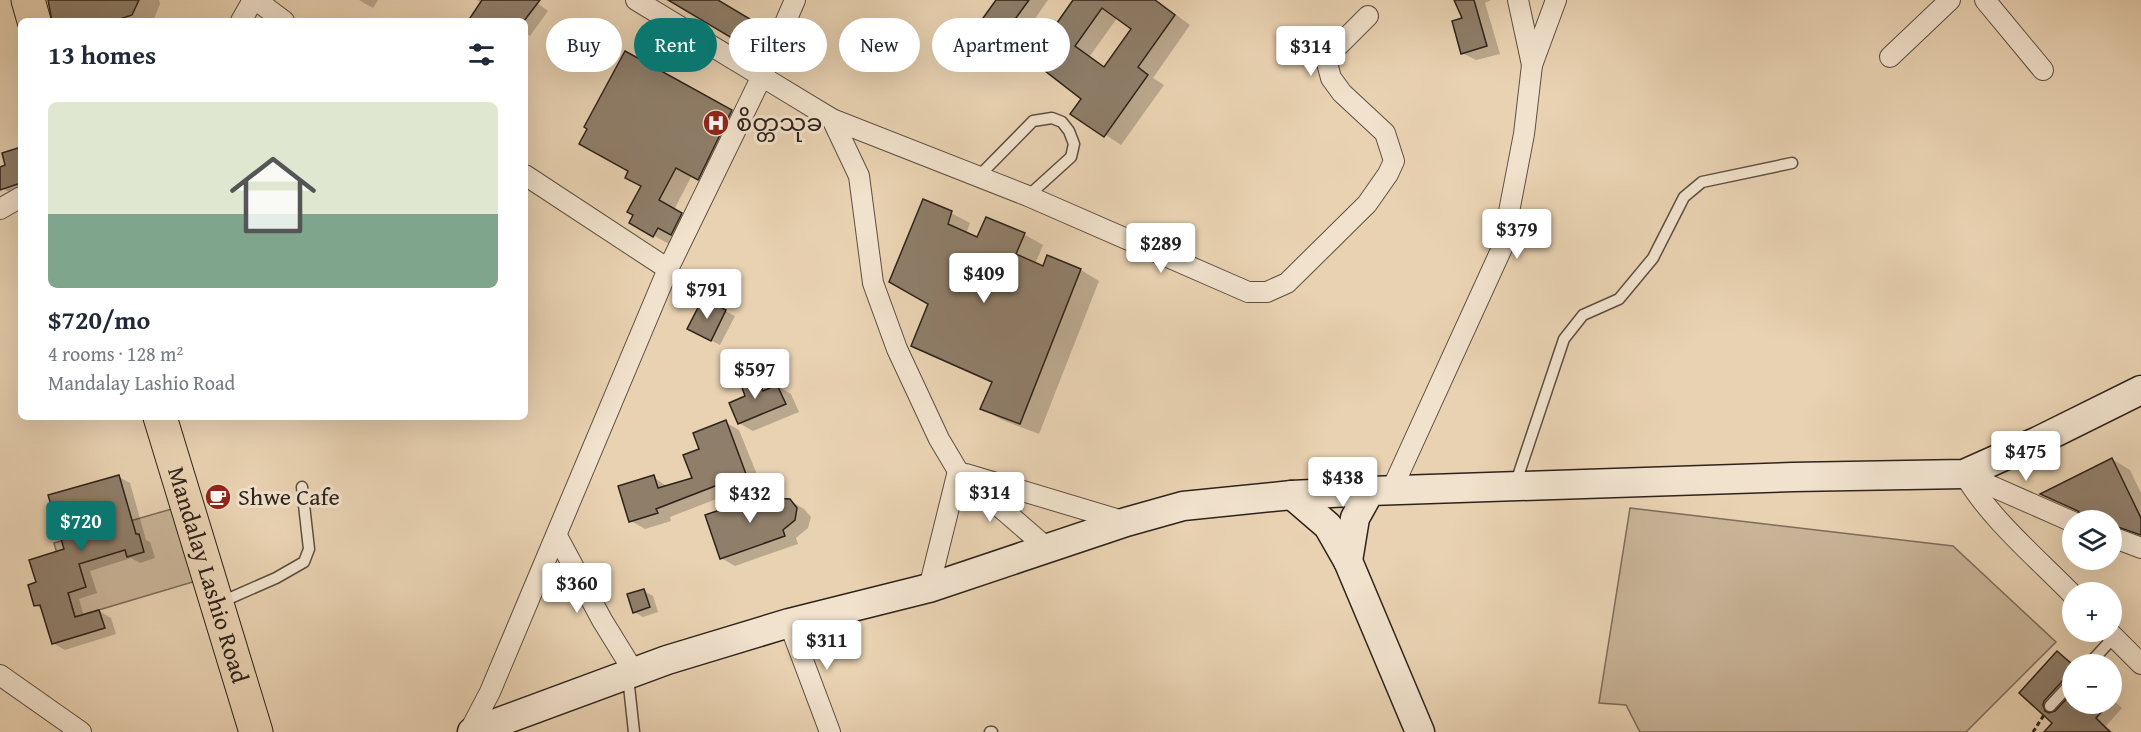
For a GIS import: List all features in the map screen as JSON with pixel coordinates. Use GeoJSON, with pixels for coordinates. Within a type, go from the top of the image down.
{"type":"FeatureCollection","features":[{"type":"Feature","properties":{"kind":"highway"},"geometry":{"type":"LineString","coordinates":[[28,0],[33,18]]}},
{"type":"Feature","properties":{"kind":"highway","name":"Mandalay Lashio Road"},"geometry":{"type":"LineString","coordinates":[[161,420],[256,732]]}},
{"type":"Feature","properties":{"kind":"street"},"geometry":{"type":"LineString","coordinates":[[244,18],[255,0],[280,18]]}},
{"type":"Feature","properties":{"kind":"street"},"geometry":{"type":"LineString","coordinates":[[636,0],[832,119],[1028,196],[1248,292],[1267,292],[1287,283],[1368,204],[1394,161],[1385,133],[1342,93],[1331,78],[1327,63],[1329,55],[1368,16]]}},
{"type":"Feature","properties":{"kind":"street"},"geometry":{"type":"LineString","coordinates":[[470,732],[490,692],[557,536],[668,269],[762,76],[795,0]]}},
{"type":"Feature","properties":{"kind":"street"},"geometry":{"type":"LineString","coordinates":[[1518,0],[1532,65]]}},
{"type":"Feature","properties":{"kind":"street"},"geometry":{"type":"LineString","coordinates":[[1348,561],[1355,518],[1381,491],[1502,248],[1524,134],[1532,65],[1556,0]]}},
{"type":"Feature","properties":{"kind":"street"},"geometry":{"type":"LineString","coordinates":[[1890,57],[1950,0]]}},
{"type":"Feature","properties":{"kind":"street"},"geometry":{"type":"LineString","coordinates":[[1985,0],[2043,70]]}},
{"type":"Feature","properties":{"kind":"street"},"geometry":{"type":"LineString","coordinates":[[832,119],[859,176],[873,283],[893,338],[939,439],[958,471],[1046,547]]}},
{"type":"Feature","properties":{"kind":"street"},"geometry":{"type":"LineString","coordinates":[[528,176],[668,269]]}},
{"type":"Feature","properties":{"kind":"street"},"geometry":{"type":"LineString","coordinates":[[0,209],[18,199]]}},
{"type":"Feature","properties":{"kind":"street"},"geometry":{"type":"LineString","coordinates":[[470,732],[630,673],[789,623],[929,588],[1046,547],[1183,506],[1292,495],[1381,491],[1793,477],[1964,474],[2038,441],[2141,390]]}},
{"type":"Feature","properties":{"kind":"street"},"geometry":{"type":"LineString","coordinates":[[958,471],[1126,522]]}},
{"type":"Feature","properties":{"kind":"street"},"geometry":{"type":"LineString","coordinates":[[929,588],[958,471]]}},
{"type":"Feature","properties":{"kind":"street"},"geometry":{"type":"LineString","coordinates":[[1964,474],[2062,517]]}},
{"type":"Feature","properties":{"kind":"street"},"geometry":{"type":"LineString","coordinates":[[1964,474],[1973,490],[2003,524],[2062,584]]}},
{"type":"Feature","properties":{"kind":"street"},"geometry":{"type":"LineString","coordinates":[[1292,495],[1328,526],[1348,561],[1420,732]]}},
{"type":"Feature","properties":{"kind":"street"},"geometry":{"type":"LineString","coordinates":[[557,536],[630,673]]}},
{"type":"Feature","properties":{"kind":"street"},"geometry":{"type":"LineString","coordinates":[[2122,541],[2141,548]]}},
{"type":"Feature","properties":{"kind":"street"},"geometry":{"type":"LineString","coordinates":[[789,623],[830,732]]}},
{"type":"Feature","properties":{"kind":"street"},"geometry":{"type":"LineString","coordinates":[[2119,642],[2141,664]]}},
{"type":"Feature","properties":{"kind":"street"},"geometry":{"type":"LineString","coordinates":[[0,675],[81,732]]}},
{"type":"Feature","properties":{"kind":"lane"},"geometry":{"type":"LineString","coordinates":[[978,177],[1033,121],[1052,118],[1062,122],[1068,131],[1074,144],[1071,157],[1028,196]]}},
{"type":"Feature","properties":{"kind":"lane"},"geometry":{"type":"LineString","coordinates":[[1514,487],[1564,339],[1583,315],[1619,298],[1633,282],[1653,258],[1684,196],[1702,182],[1792,163]]}},
{"type":"Feature","properties":{"kind":"lane"},"geometry":{"type":"LineString","coordinates":[[216,604],[276,578],[304,561],[309,549],[302,487]]}},
{"type":"Feature","properties":{"kind":"lane"},"geometry":{"type":"LineString","coordinates":[[630,673],[634,732]]}},
{"type":"Feature","properties":{"kind":"lane"},"geometry":{"type":"LineString","coordinates":[[2050,706],[2062,693]]}},
{"type":"Feature","properties":{"kind":"path"},"geometry":{"type":"LineString","coordinates":[[2033,732],[2050,706]]}},
{"type":"Feature","properties":{"kind":"shaded area"},"geometry":{"type":"Polygon","coordinates":[[[175,508],[196,581],[75,617],[54,543],[175,508]]]}},
{"type":"Feature","properties":{"kind":"shaded area"},"geometry":{"type":"Polygon","coordinates":[[[1630,508],[1953,546],[2056,642],[1966,732],[1640,732],[1626,705],[1599,703],[1630,508]]]}},
{"type":"Feature","properties":{"kind":"building"},"geometry":{"type":"Polygon","coordinates":[[[48,0],[139,0],[132,15],[123,18],[51,18],[48,0]]]}},
{"type":"Feature","properties":{"kind":"building"},"geometry":{"type":"Polygon","coordinates":[[[482,0],[540,0],[526,18],[470,18],[482,0]]]}},
{"type":"Feature","properties":{"kind":"building"},"geometry":{"type":"Polygon","coordinates":[[[668,0],[718,0],[748,18],[729,18],[729,36],[717,29],[717,18],[698,18],[668,0]]]}},
{"type":"Feature","properties":{"kind":"building"},"geometry":{"type":"Polygon","coordinates":[[[996,0],[1029,0],[1016,18],[983,18],[996,0]]]}},
{"type":"Feature","properties":{"kind":"building"},"geometry":{"type":"Polygon","coordinates":[[[1073,0],[1155,0],[1175,15],[1138,67],[1148,75],[1104,137],[1070,114],[1081,99],[1046,72],[1070,72],[1070,18],[1060,18],[1073,0]],[[1102,8],[1075,46],[1104,67],[1131,29],[1102,8]]]}},
{"type":"Feature","properties":{"kind":"building"},"geometry":{"type":"Polygon","coordinates":[[[1454,0],[1474,0],[1487,46],[1461,54],[1452,21],[1462,18],[1454,0]]]}},
{"type":"Feature","properties":{"kind":"building"},"geometry":{"type":"Polygon","coordinates":[[[625,51],[634,56],[634,72],[663,72],[732,110],[698,180],[676,168],[659,200],[682,213],[671,235],[658,228],[653,237],[629,223],[633,215],[627,212],[641,186],[625,178],[628,171],[579,144],[587,129],[584,127],[614,72],[622,72],[622,57],[625,51]]]}},
{"type":"Feature","properties":{"kind":"building"},"geometry":{"type":"Polygon","coordinates":[[[18,148],[18,184],[0,190],[0,167],[5,165],[2,153],[18,148]]]}},
{"type":"Feature","properties":{"kind":"building"},"geometry":{"type":"Polygon","coordinates":[[[923,199],[952,211],[948,224],[977,237],[986,217],[1025,233],[1016,254],[1043,266],[1047,255],[1081,269],[1020,424],[980,409],[992,382],[911,346],[928,304],[889,282],[923,199]]]}},
{"type":"Feature","properties":{"kind":"building"},"geometry":{"type":"Polygon","coordinates":[[[703,298],[726,310],[711,341],[687,329],[703,298]]]}},
{"type":"Feature","properties":{"kind":"building"},"geometry":{"type":"Polygon","coordinates":[[[755,372],[763,391],[777,385],[786,404],[738,424],[729,403],[745,396],[739,379],[755,372]]]}},
{"type":"Feature","properties":{"kind":"building"},"geometry":{"type":"Polygon","coordinates":[[[726,420],[746,474],[656,509],[658,513],[629,522],[618,486],[654,475],[658,488],[692,478],[683,455],[699,449],[693,433],[726,420]]]}},
{"type":"Feature","properties":{"kind":"building"},"geometry":{"type":"Polygon","coordinates":[[[2112,458],[2141,518],[2141,535],[2122,528],[2122,510],[2076,510],[2040,494],[2112,458]]]}},
{"type":"Feature","properties":{"kind":"building"},"geometry":{"type":"Polygon","coordinates":[[[119,475],[136,534],[139,534],[144,552],[127,557],[125,550],[79,564],[86,587],[68,593],[75,617],[99,610],[105,628],[52,644],[40,605],[34,606],[28,585],[36,582],[29,560],[64,549],[48,495],[119,475]]]}},
{"type":"Feature","properties":{"kind":"building"},"geometry":{"type":"Polygon","coordinates":[[[770,493],[772,498],[790,499],[797,508],[795,520],[783,530],[785,536],[720,559],[705,515],[770,493]]]}},
{"type":"Feature","properties":{"kind":"building"},"geometry":{"type":"Polygon","coordinates":[[[644,589],[650,607],[633,613],[627,594],[644,589]]]}},
{"type":"Feature","properties":{"kind":"building"},"geometry":{"type":"Polygon","coordinates":[[[2057,651],[2062,655],[2062,681],[2044,701],[2045,711],[2049,713],[2055,711],[2062,704],[2062,714],[2100,714],[2096,718],[2110,732],[2044,732],[2052,723],[2019,693],[2057,651]]]}},
{"type":"Feature","properties":{"kind":"place","name":"စိတ္တသုခ"},"geometry":{"type":"Point","coordinates":[716,123]}},
{"type":"Feature","properties":{"kind":"place","name":"Shwe Cafe"},"geometry":{"type":"Point","coordinates":[218,497]}}]}
